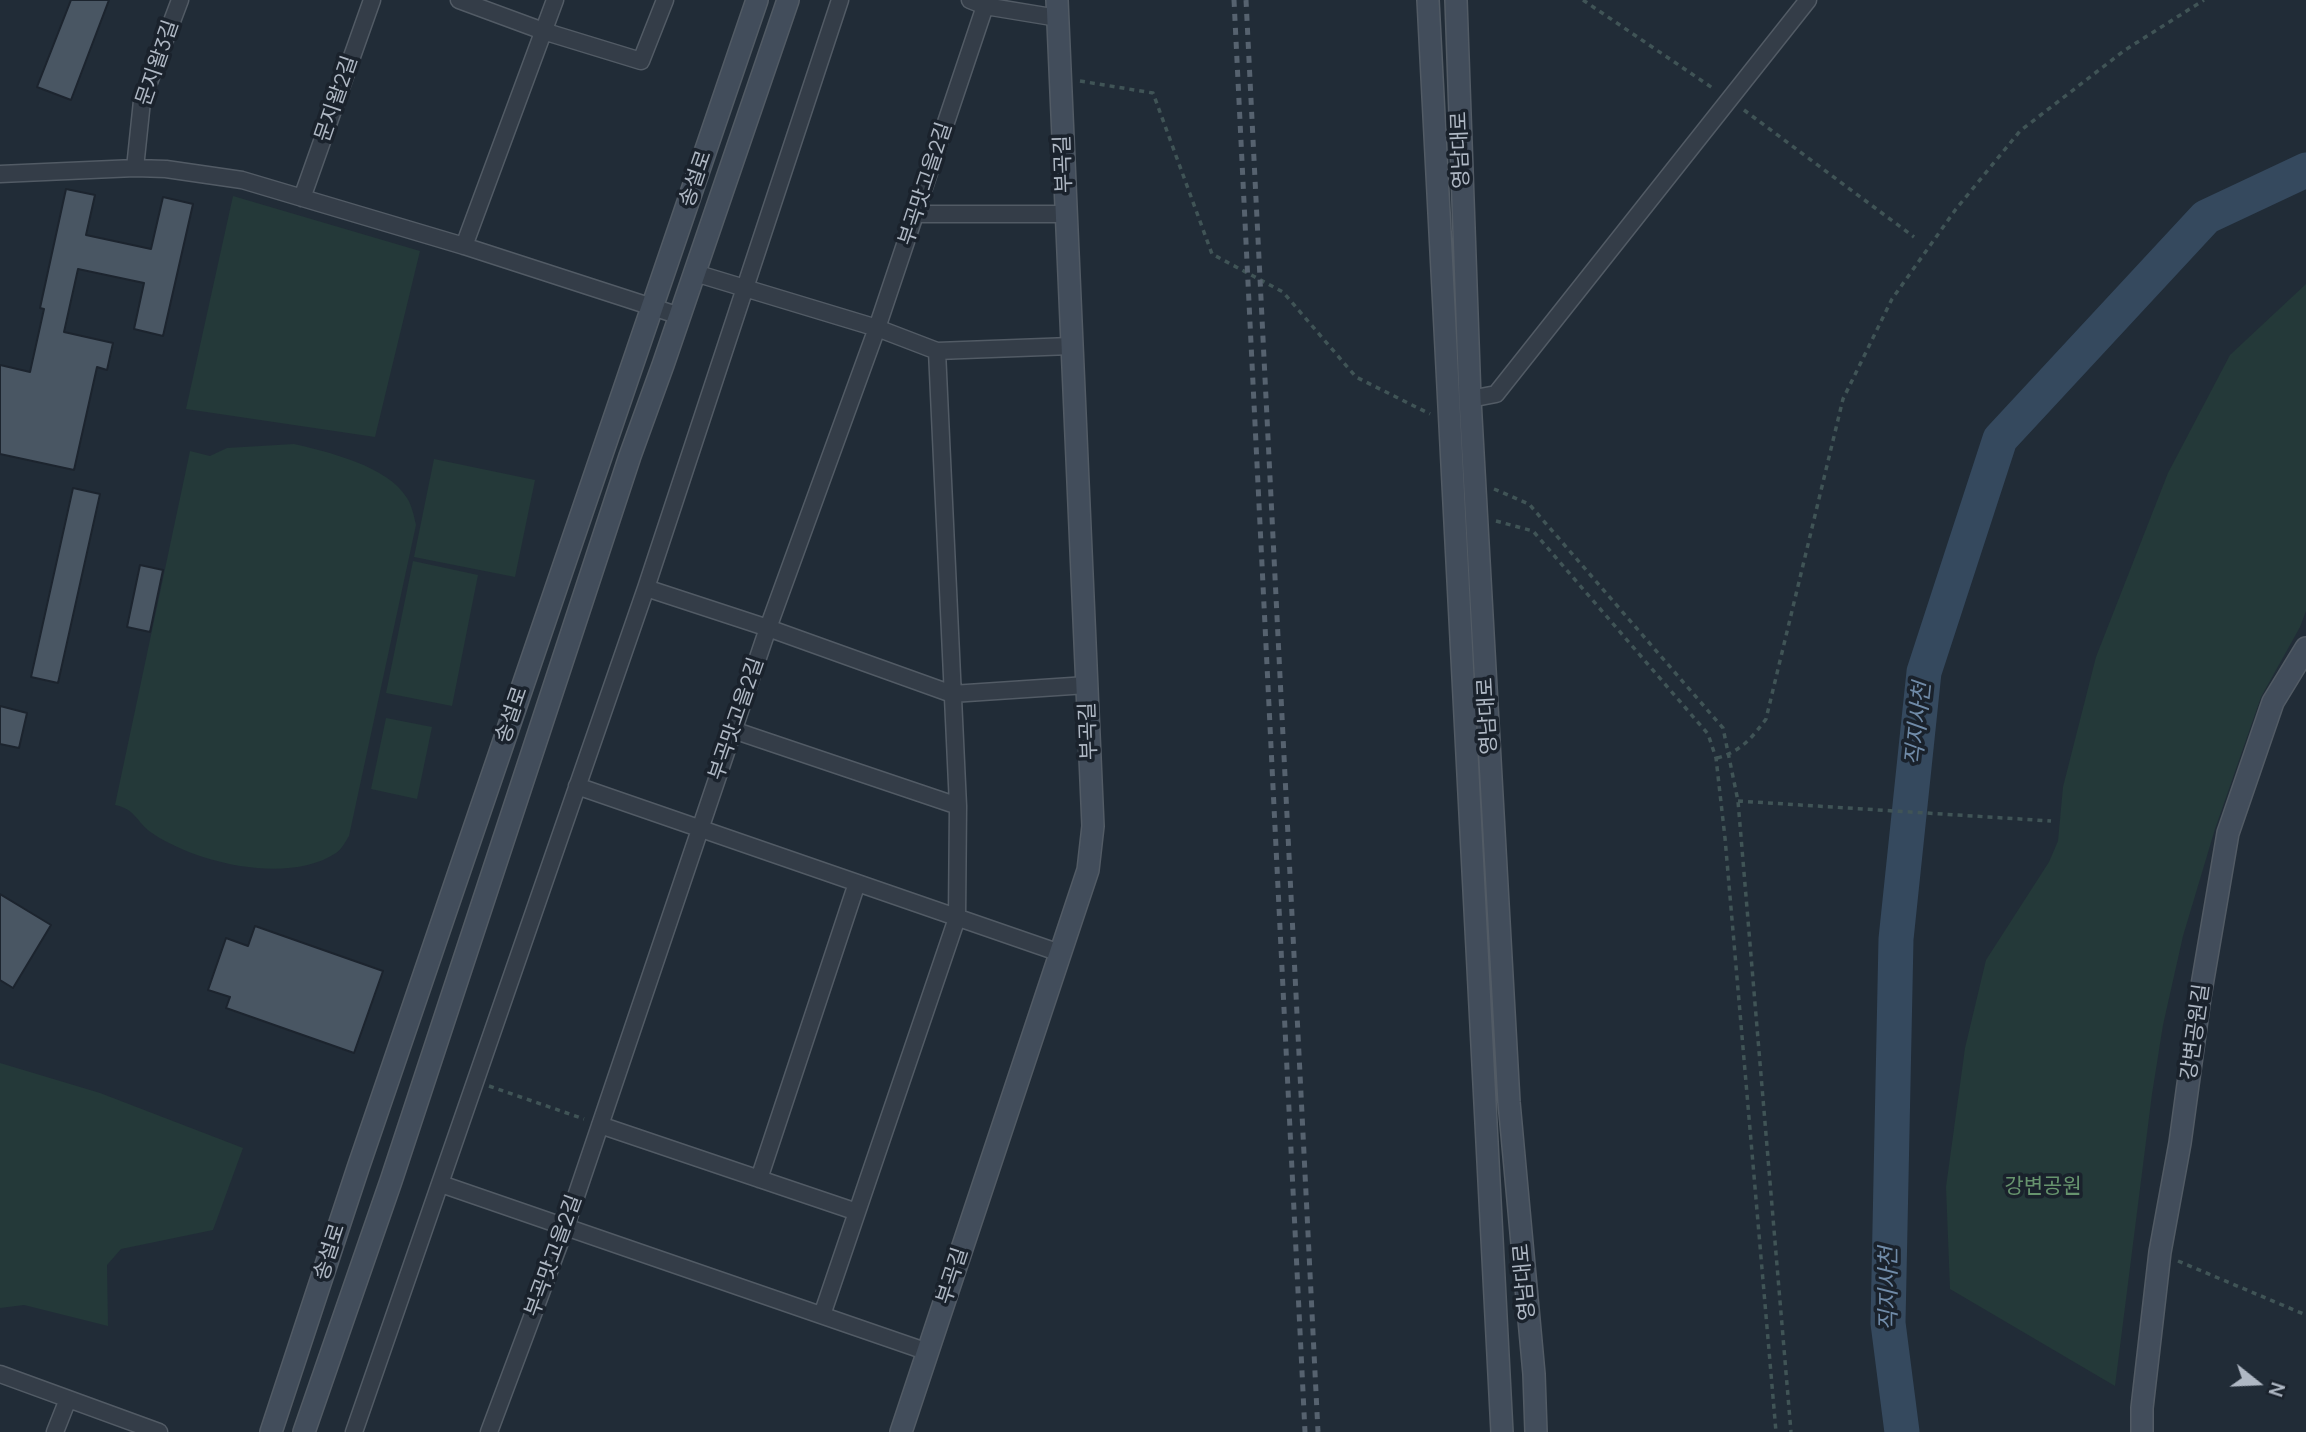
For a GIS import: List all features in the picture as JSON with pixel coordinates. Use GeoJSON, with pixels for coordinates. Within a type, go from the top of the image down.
{"type":"FeatureCollection","features":[{"type":"Feature","properties":{"kind":"street","name":"문지왈3길"},"geometry":{"type":"LineString","coordinates":[[135,167],[142,101],[180,0]]}},
{"type":"Feature","properties":{"kind":"street","name":"문지왈2길"},"geometry":{"type":"LineString","coordinates":[[302,198],[372,0]]}},
{"type":"Feature","properties":{"kind":"street"},"geometry":{"type":"LineString","coordinates":[[459,0],[543,31],[641,61],[665,0]]}},
{"type":"Feature","properties":{"kind":"street"},"geometry":{"type":"LineString","coordinates":[[464,246],[555,0]]}},
{"type":"Feature","properties":{"kind":"street","name":"송설로"},"geometry":{"type":"LineString","coordinates":[[271,1432],[358,1168],[757,0]]}},
{"type":"Feature","properties":{"kind":"street","name":"송설로"},"geometry":{"type":"LineString","coordinates":[[304,1432],[391,1181],[630,456],[788,0]]}},
{"type":"Feature","properties":{"kind":"street"},"geometry":{"type":"LineString","coordinates":[[355,1432],[646,588],[840,0]]}},
{"type":"Feature","properties":{"kind":"street","name":"영남대로"},"geometry":{"type":"LineString","coordinates":[[1428,0],[1502,1432]]}},
{"type":"Feature","properties":{"kind":"street","name":"영남대로"},"geometry":{"type":"LineString","coordinates":[[1456,0],[1470,399],[1509,1102],[1538,1432]]}},
{"type":"Feature","properties":{"kind":"street"},"geometry":{"type":"LineString","coordinates":[[1470,399],[1496,394],[1808,0]]}},
{"type":"Feature","properties":{"kind":"street"},"geometry":{"type":"LineString","coordinates":[[977,3],[1058,9]]}},
{"type":"Feature","properties":{"kind":"street","name":"부곡맛고을2길"},"geometry":{"type":"LineString","coordinates":[[489,1432],[566,1226],[768,628],[916,214],[977,3]]}},
{"type":"Feature","properties":{"kind":"street","name":"부곡길"},"geometry":{"type":"LineString","coordinates":[[901,1432],[1088,870],[1093,826],[1058,9]]}},
{"type":"Feature","properties":{"kind":"street"},"geometry":{"type":"LineString","coordinates":[[0,174],[135,167],[242,180],[464,246],[680,316]]}},
{"type":"Feature","properties":{"kind":"street"},"geometry":{"type":"LineString","coordinates":[[916,214],[1066,214]]}},
{"type":"Feature","properties":{"kind":"street"},"geometry":{"type":"LineString","coordinates":[[695,273],[877,328],[937,351],[1071,346]]}},
{"type":"Feature","properties":{"kind":"street"},"geometry":{"type":"LineString","coordinates":[[822,1315],[957,918],[958,806],[937,351]]}},
{"type":"Feature","properties":{"kind":"street"},"geometry":{"type":"LineString","coordinates":[[646,588],[768,628],[952,694],[1087,685]]}},
{"type":"Feature","properties":{"kind":"street","name":"강변공원길"},"geometry":{"type":"LineString","coordinates":[[2142,1432],[2142,1408],[2160,1252],[2180,1143],[2200,997],[2228,833],[2273,702],[2306,648]]}},
{"type":"Feature","properties":{"kind":"street"},"geometry":{"type":"LineString","coordinates":[[733,730],[958,806]]}},
{"type":"Feature","properties":{"kind":"street"},"geometry":{"type":"LineString","coordinates":[[577,786],[1060,953]]}},
{"type":"Feature","properties":{"kind":"street"},"geometry":{"type":"LineString","coordinates":[[759,1179],[857,883]]}},
{"type":"Feature","properties":{"kind":"street"},"geometry":{"type":"LineString","coordinates":[[600,1125],[857,1212]]}},
{"type":"Feature","properties":{"kind":"street"},"geometry":{"type":"LineString","coordinates":[[441,1184],[928,1352]]}},
{"type":"Feature","properties":{"kind":"street"},"geometry":{"type":"LineString","coordinates":[[0,1374],[159,1432]]}},
{"type":"Feature","properties":{"kind":"street"},"geometry":{"type":"LineString","coordinates":[[55,1432],[68,1399]]}},
{"type":"Feature","properties":{"kind":"path"},"geometry":{"type":"LineString","coordinates":[[1583,0],[1729,99],[1914,237]]}},
{"type":"Feature","properties":{"kind":"path"},"geometry":{"type":"LineString","coordinates":[[1716,758],[1728,755],[1751,740],[1766,719],[1843,399],[1892,299],[1956,209],[2020,131],[2125,50],[2204,0]]}},
{"type":"Feature","properties":{"kind":"path"},"geometry":{"type":"LineString","coordinates":[[1060,78],[1153,93],[1212,254],[1283,292],[1356,377],[1450,424]]}},
{"type":"Feature","properties":{"kind":"path"},"geometry":{"type":"LineString","coordinates":[[1476,481],[1529,504],[1723,728],[1738,802],[1791,1432]]}},
{"type":"Feature","properties":{"kind":"path"},"geometry":{"type":"LineString","coordinates":[[1478,516],[1533,531],[1708,734],[1716,758],[1776,1432]]}},
{"type":"Feature","properties":{"kind":"path"},"geometry":{"type":"LineString","coordinates":[[1738,802],[2051,821]]}},
{"type":"Feature","properties":{"kind":"path"},"geometry":{"type":"LineString","coordinates":[[476,1082],[600,1125]]}},
{"type":"Feature","properties":{"kind":"path"},"geometry":{"type":"LineString","coordinates":[[2160,1252],[2207,1275],[2306,1315]]}},
{"type":"Feature","properties":{"kind":"green space"},"geometry":{"type":"Polygon","coordinates":[[[233,196],[420,251],[375,437],[186,409],[233,196]]]}},
{"type":"Feature","properties":{"kind":"green space","name":"강변공원"},"geometry":{"type":"Polygon","coordinates":[[[2306,284],[2306,611],[2300,627],[2261,697],[2215,829],[2183,936],[2163,1025],[2152,1094],[2115,1386],[1950,1289],[1946,1187],[1965,1048],[1986,960],[2049,862],[2058,841],[2063,787],[2096,657],[2168,473],[2230,355],[2306,284]]]}},
{"type":"Feature","properties":{"kind":"green space"},"geometry":{"type":"Polygon","coordinates":[[[294,444],[356,462],[386,477],[407,498],[416,525],[349,836],[338,851],[316,863],[293,868],[268,869],[217,861],[171,844],[152,833],[132,813],[115,805],[190,451],[210,456],[227,448],[294,444]]]}},
{"type":"Feature","properties":{"kind":"green space"},"geometry":{"type":"Polygon","coordinates":[[[434,459],[535,480],[515,577],[414,557],[434,459]]]}},
{"type":"Feature","properties":{"kind":"green space"},"geometry":{"type":"Polygon","coordinates":[[[413,561],[478,575],[452,706],[386,693],[413,561]]]}},
{"type":"Feature","properties":{"kind":"green space"},"geometry":{"type":"Polygon","coordinates":[[[386,718],[432,727],[417,799],[371,789],[386,718]]]}},
{"type":"Feature","properties":{"kind":"green space"},"geometry":{"type":"Polygon","coordinates":[[[0,1063],[100,1093],[243,1148],[213,1230],[121,1249],[107,1265],[108,1326],[24,1305],[0,1308],[0,1063]]]}},
{"type":"Feature","properties":{"kind":"building"},"geometry":{"type":"Polygon","coordinates":[[[71,0],[109,0],[71,100],[37,87],[71,0]]]}},
{"type":"Feature","properties":{"kind":"building"},"geometry":{"type":"Polygon","coordinates":[[[66,189],[95,195],[86,235],[151,249],[163,197],[193,204],[163,336],[134,329],[144,283],[78,269],[64,332],[113,343],[107,370],[97,367],[74,470],[0,454],[0,365],[30,372],[44,309],[40,308],[66,189]]]}},
{"type":"Feature","properties":{"kind":"building"},"geometry":{"type":"Polygon","coordinates":[[[73,488],[100,494],[58,683],[31,677],[73,488]]]}},
{"type":"Feature","properties":{"kind":"building"},"geometry":{"type":"Polygon","coordinates":[[[140,565],[163,570],[150,632],[127,627],[140,565]]]}},
{"type":"Feature","properties":{"kind":"building"},"geometry":{"type":"Polygon","coordinates":[[[0,706],[27,713],[19,748],[0,744],[0,706]]]}},
{"type":"Feature","properties":{"kind":"building"},"geometry":{"type":"Polygon","coordinates":[[[0,894],[51,925],[13,988],[0,980],[0,894]]]}},
{"type":"Feature","properties":{"kind":"building"},"geometry":{"type":"Polygon","coordinates":[[[255,926],[383,971],[354,1053],[226,1008],[230,997],[208,990],[226,938],[248,946],[255,926]]]}},
{"type":"Feature","properties":{"kind":"waterway","name":"직지사천"},"geometry":{"type":"LineString","coordinates":[[1902,1432],[1888,1323],[1896,939],[1924,672],[2000,439],[2206,217],[2306,170]]}},
{"type":"Feature","properties":{"kind":"railway"},"geometry":{"type":"LineString","coordinates":[[1234,0],[1305,1432]]}},
{"type":"Feature","properties":{"kind":"railway"},"geometry":{"type":"LineString","coordinates":[[1246,0],[1318,1432]]}}]}
